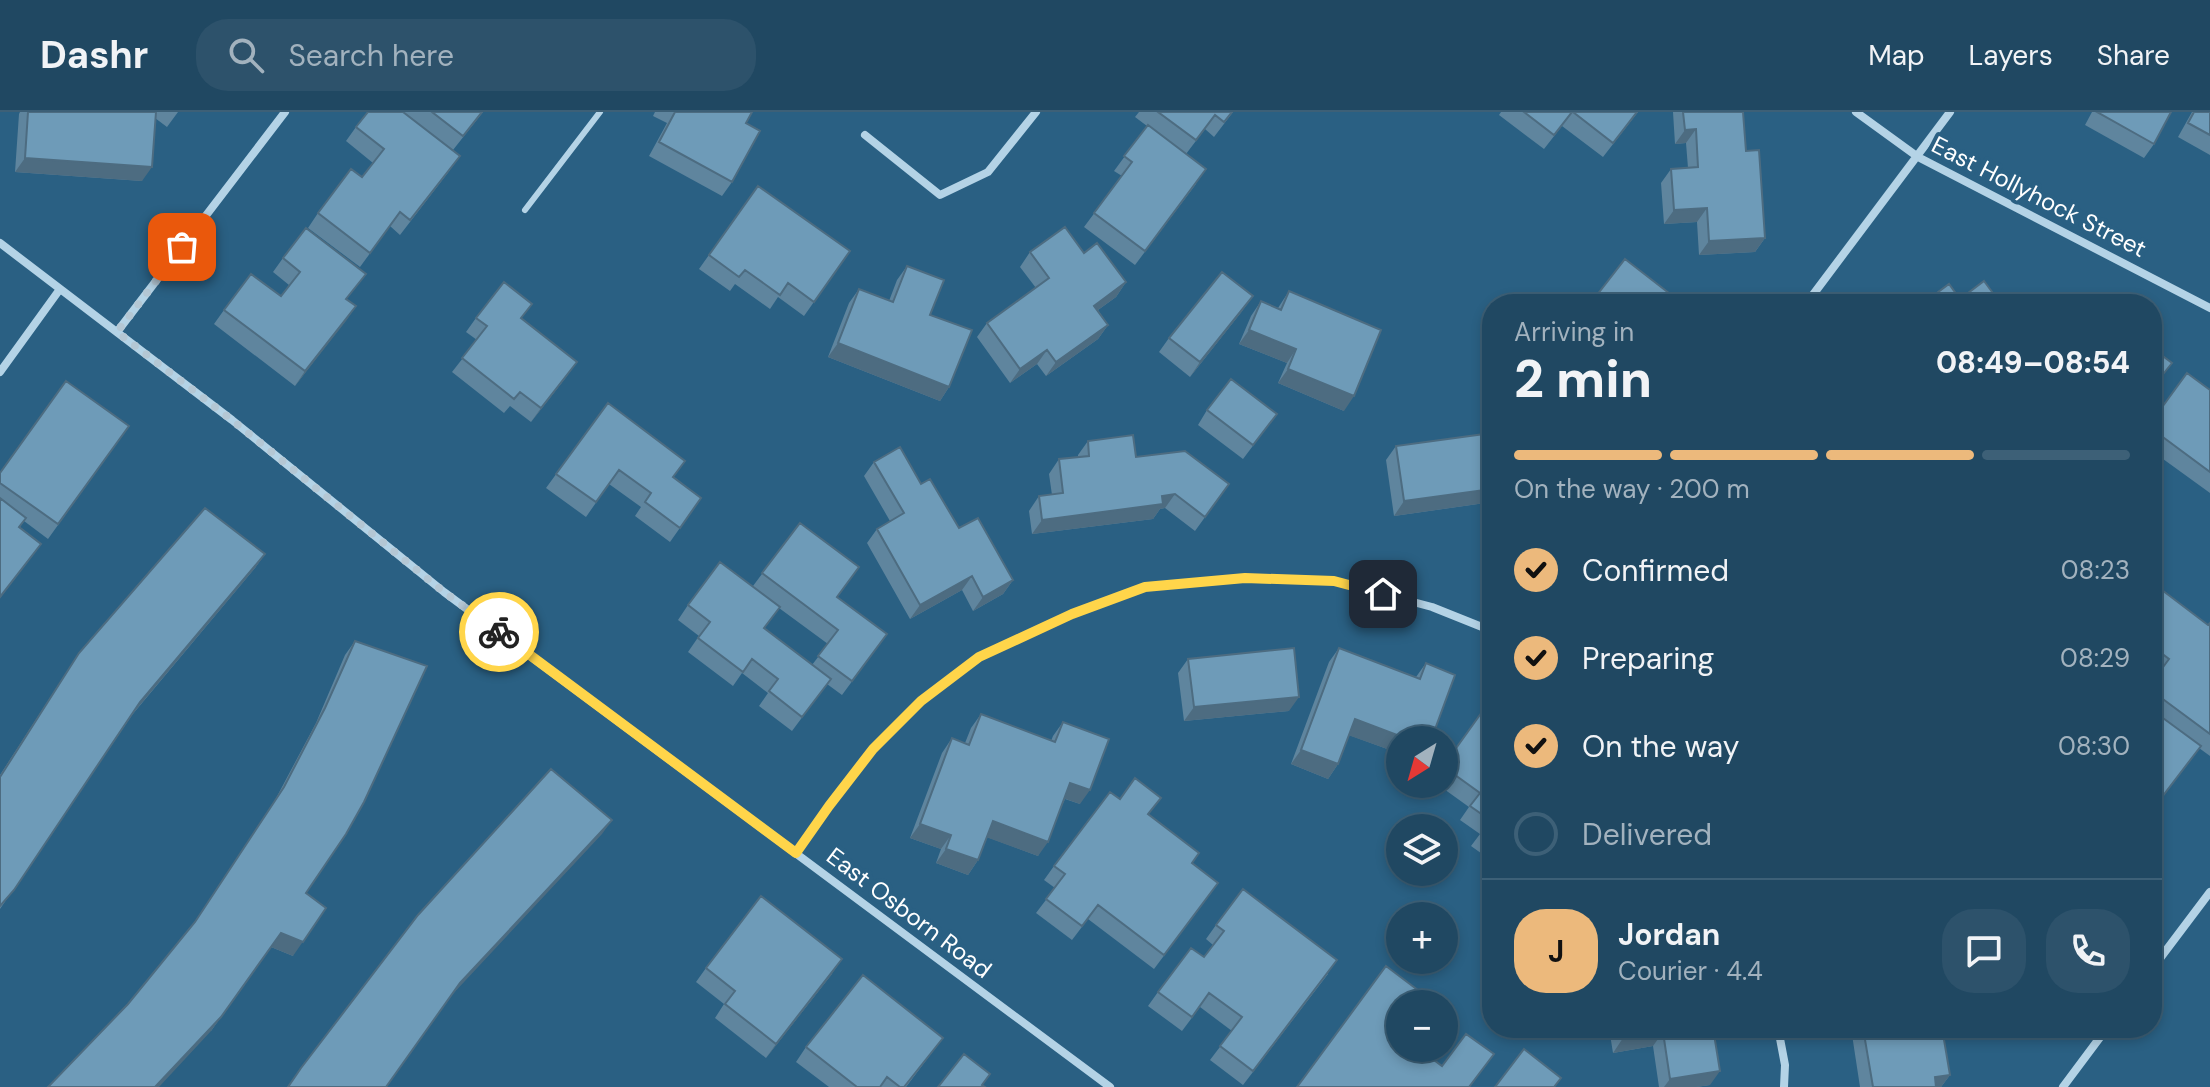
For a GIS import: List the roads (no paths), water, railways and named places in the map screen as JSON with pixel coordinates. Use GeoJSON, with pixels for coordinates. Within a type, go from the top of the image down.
{"type":"FeatureCollection","features":[{"type":"Feature","properties":{"kind":"street"},"geometry":{"type":"LineString","coordinates":[[117,332],[285,112]]}},
{"type":"Feature","properties":{"kind":"street"},"geometry":{"type":"LineString","coordinates":[[865,135],[940,195],[988,172],[1036,112]]}},
{"type":"Feature","properties":{"kind":"street","name":"East Hollyhock Street"},"geometry":{"type":"LineString","coordinates":[[1856,112],[1918,157],[2210,308]]}},
{"type":"Feature","properties":{"kind":"street"},"geometry":{"type":"LineString","coordinates":[[1814,294],[1950,112]]}},
{"type":"Feature","properties":{"kind":"street","name":"East Osborn Road"},"geometry":{"type":"LineString","coordinates":[[0,243],[232,420],[444,592],[1110,1087]]}},
{"type":"Feature","properties":{"kind":"street"},"geometry":{"type":"LineString","coordinates":[[0,372],[60,289]]}},
{"type":"Feature","properties":{"kind":"street"},"geometry":{"type":"LineString","coordinates":[[796,853],[873,749],[921,701],[979,657],[1072,614],[1145,587],[1245,578],[1334,581],[1432,607],[1482,627]]}},
{"type":"Feature","properties":{"kind":"street"},"geometry":{"type":"LineString","coordinates":[[2162,956],[2210,892]]}},
{"type":"Feature","properties":{"kind":"street"},"geometry":{"type":"LineString","coordinates":[[1780,1038],[1785,1065],[1784,1087]]}},
{"type":"Feature","properties":{"kind":"street"},"geometry":{"type":"LineString","coordinates":[[2063,1087],[2100,1038]]}},
{"type":"Feature","properties":{"kind":"lane"},"geometry":{"type":"LineString","coordinates":[[525,210],[600,112]]}}]}
